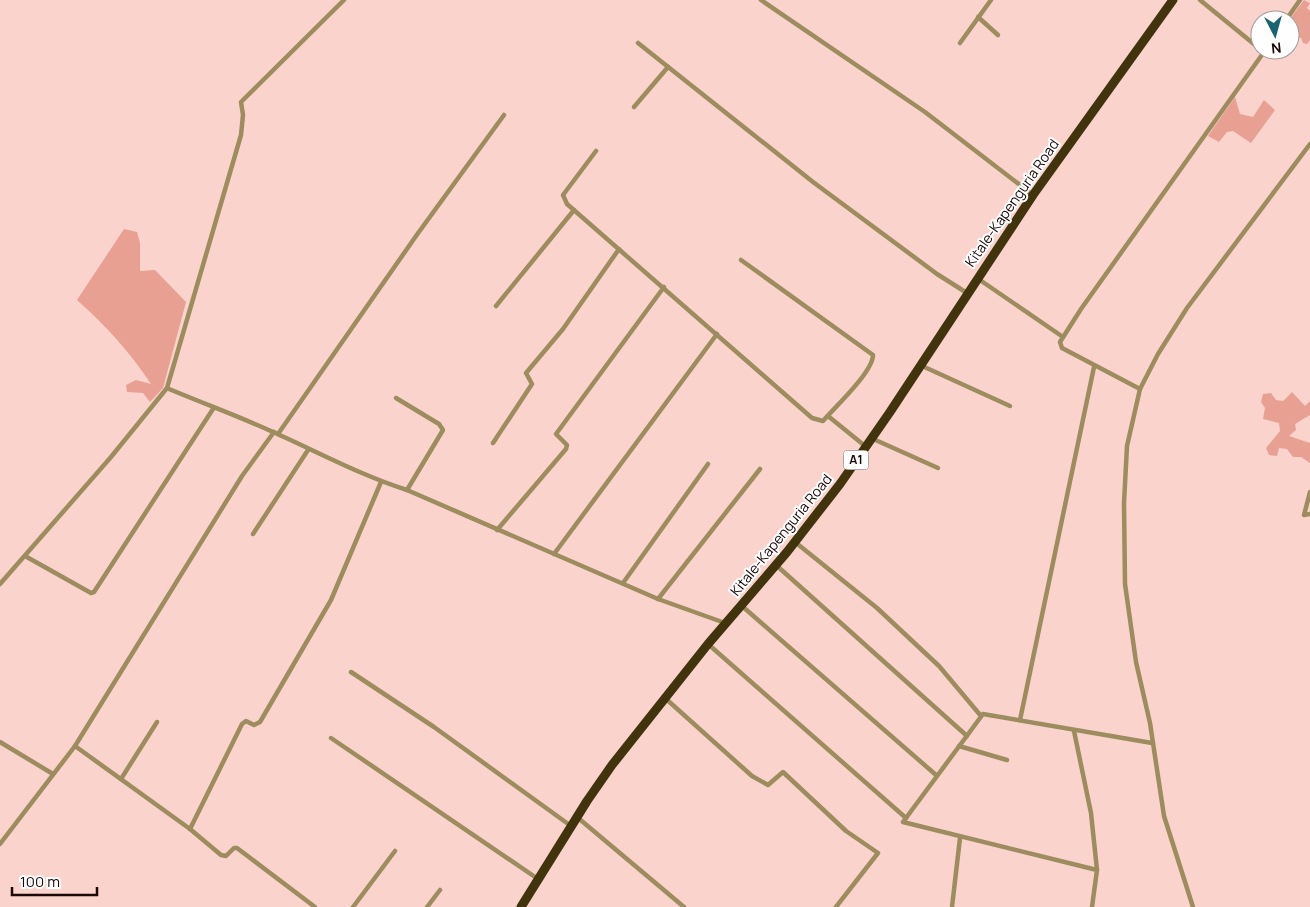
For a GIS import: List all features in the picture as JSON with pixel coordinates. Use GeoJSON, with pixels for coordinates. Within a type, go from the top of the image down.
{"type":"FeatureCollection","features":[{"type":"Feature","properties":{"kind":"highway","name":"Kitale-Kapenguria Road"},"geometry":{"type":"LineString","coordinates":[[521,907],[571,826],[612,766],[708,644],[818,514],[1033,195],[1173,0]]}},
{"type":"Feature","properties":{"kind":"street"},"geometry":{"type":"LineString","coordinates":[[0,584],[112,457],[167,388],[241,135],[243,115],[241,102],[344,0]]}},
{"type":"Feature","properties":{"kind":"street"},"geometry":{"type":"LineString","coordinates":[[761,0],[925,112],[1033,195]]}},
{"type":"Feature","properties":{"kind":"street"},"geometry":{"type":"LineString","coordinates":[[960,43],[991,0]]}},
{"type":"Feature","properties":{"kind":"street"},"geometry":{"type":"LineString","coordinates":[[1200,0],[1250,40]]}},
{"type":"Feature","properties":{"kind":"street"},"geometry":{"type":"LineString","coordinates":[[978,17],[998,35]]}},
{"type":"Feature","properties":{"kind":"street"},"geometry":{"type":"LineString","coordinates":[[638,43],[813,182],[937,274],[966,293]]}},
{"type":"Feature","properties":{"kind":"street"},"geometry":{"type":"LineString","coordinates":[[1140,389],[1094,367],[1062,348],[1060,342],[1256,60]]}},
{"type":"Feature","properties":{"kind":"street"},"geometry":{"type":"LineString","coordinates":[[634,107],[668,67]]}},
{"type":"Feature","properties":{"kind":"street"},"geometry":{"type":"LineString","coordinates":[[0,844],[75,746],[242,476],[276,433],[504,115]]}},
{"type":"Feature","properties":{"kind":"street"},"geometry":{"type":"LineString","coordinates":[[1193,907],[1169,837],[1150,722],[1136,662],[1125,584],[1124,503],[1127,446],[1140,389],[1158,354],[1187,308],[1310,144]]}},
{"type":"Feature","properties":{"kind":"street"},"geometry":{"type":"LineString","coordinates":[[596,150],[563,195],[565,201],[812,418],[823,421],[859,380],[873,360],[873,355],[741,260]]}},
{"type":"Feature","properties":{"kind":"street"},"geometry":{"type":"LineString","coordinates":[[496,306],[574,210]]}},
{"type":"Feature","properties":{"kind":"street"},"geometry":{"type":"LineString","coordinates":[[493,443],[532,384],[526,373],[563,329],[619,249]]}},
{"type":"Feature","properties":{"kind":"street"},"geometry":{"type":"LineString","coordinates":[[977,278],[1063,337]]}},
{"type":"Feature","properties":{"kind":"street"},"geometry":{"type":"LineString","coordinates":[[497,530],[566,449],[567,445],[556,434],[664,287]]}},
{"type":"Feature","properties":{"kind":"street"},"geometry":{"type":"LineString","coordinates":[[554,554],[716,334]]}},
{"type":"Feature","properties":{"kind":"street"},"geometry":{"type":"LineString","coordinates":[[920,365],[1010,406]]}},
{"type":"Feature","properties":{"kind":"street"},"geometry":{"type":"LineString","coordinates":[[1020,720],[1094,367]]}},
{"type":"Feature","properties":{"kind":"street"},"geometry":{"type":"LineString","coordinates":[[167,388],[276,433],[308,450],[381,482],[407,490],[658,599],[726,623]]}},
{"type":"Feature","properties":{"kind":"street"},"geometry":{"type":"LineString","coordinates":[[396,398],[439,424],[443,430],[407,490]]}},
{"type":"Feature","properties":{"kind":"street"},"geometry":{"type":"LineString","coordinates":[[25,556],[39,566],[91,593],[94,592],[213,408]]}},
{"type":"Feature","properties":{"kind":"street"},"geometry":{"type":"LineString","coordinates":[[828,416],[865,446]]}},
{"type":"Feature","properties":{"kind":"street"},"geometry":{"type":"LineString","coordinates":[[871,438],[938,468]]}},
{"type":"Feature","properties":{"kind":"street"},"geometry":{"type":"LineString","coordinates":[[252,534],[308,450]]}},
{"type":"Feature","properties":{"kind":"street"},"geometry":{"type":"LineString","coordinates":[[623,583],[708,464]]}},
{"type":"Feature","properties":{"kind":"street"},"geometry":{"type":"LineString","coordinates":[[658,599],[760,469]]}},
{"type":"Feature","properties":{"kind":"street"},"geometry":{"type":"LineString","coordinates":[[190,829],[242,724],[246,721],[254,725],[260,722],[331,600],[381,482]]}},
{"type":"Feature","properties":{"kind":"street"},"geometry":{"type":"LineString","coordinates":[[1310,492],[1304,515],[1310,514]]}},
{"type":"Feature","properties":{"kind":"street"},"geometry":{"type":"LineString","coordinates":[[795,542],[877,608],[926,653],[981,716]]}},
{"type":"Feature","properties":{"kind":"street"},"geometry":{"type":"LineString","coordinates":[[776,565],[968,736]]}},
{"type":"Feature","properties":{"kind":"street"},"geometry":{"type":"LineString","coordinates":[[742,606],[936,775]]}},
{"type":"Feature","properties":{"kind":"street"},"geometry":{"type":"LineString","coordinates":[[708,644],[906,818]]}},
{"type":"Feature","properties":{"kind":"street"},"geometry":{"type":"LineString","coordinates":[[351,672],[434,727],[571,826]]}},
{"type":"Feature","properties":{"kind":"street"},"geometry":{"type":"LineString","coordinates":[[665,698],[752,776],[768,785],[783,772],[846,830],[878,853],[836,907]]}},
{"type":"Feature","properties":{"kind":"street"},"geometry":{"type":"LineString","coordinates":[[1097,870],[960,838],[903,822],[983,714],[1152,743]]}},
{"type":"Feature","properties":{"kind":"street"},"geometry":{"type":"LineString","coordinates":[[121,779],[157,722]]}},
{"type":"Feature","properties":{"kind":"street"},"geometry":{"type":"LineString","coordinates":[[1074,730],[1091,813],[1097,870],[1092,907]]}},
{"type":"Feature","properties":{"kind":"street"},"geometry":{"type":"LineString","coordinates":[[331,738],[538,879]]}},
{"type":"Feature","properties":{"kind":"street"},"geometry":{"type":"LineString","coordinates":[[0,742],[53,774]]}},
{"type":"Feature","properties":{"kind":"street"},"geometry":{"type":"LineString","coordinates":[[75,746],[190,829],[221,856],[226,856],[234,848],[237,848],[315,907]]}},
{"type":"Feature","properties":{"kind":"street"},"geometry":{"type":"LineString","coordinates":[[960,746],[1007,760]]}},
{"type":"Feature","properties":{"kind":"street"},"geometry":{"type":"LineString","coordinates":[[577,817],[684,907]]}},
{"type":"Feature","properties":{"kind":"street"},"geometry":{"type":"LineString","coordinates":[[952,907],[960,838]]}},
{"type":"Feature","properties":{"kind":"street"},"geometry":{"type":"LineString","coordinates":[[353,907],[395,850]]}},
{"type":"Feature","properties":{"kind":"street"},"geometry":{"type":"LineString","coordinates":[[427,907],[440,890]]}},
{"type":"Feature","properties":{"kind":"shaded area"},"geometry":{"type":"Polygon","coordinates":[[[1304,0],[1310,3],[1307,8],[1310,11],[1310,40],[1307,44],[1303,43],[1300,38],[1300,10],[1296,10],[1304,0]]]}},
{"type":"Feature","properties":{"kind":"shaded area"},"geometry":{"type":"Polygon","coordinates":[[[1235,97],[1240,114],[1253,117],[1264,100],[1275,110],[1251,143],[1233,131],[1227,132],[1219,142],[1208,136],[1235,97]]]}},
{"type":"Feature","properties":{"kind":"shaded area"},"geometry":{"type":"Polygon","coordinates":[[[124,229],[137,232],[140,243],[140,271],[155,270],[186,302],[163,388],[150,402],[143,393],[127,392],[126,385],[136,380],[151,384],[117,340],[77,300],[124,229]]]}},
{"type":"Feature","properties":{"kind":"shaded area"},"geometry":{"type":"Polygon","coordinates":[[[1292,392],[1305,406],[1310,401],[1310,415],[1295,424],[1296,430],[1289,436],[1310,443],[1310,463],[1301,457],[1293,457],[1287,449],[1279,448],[1277,456],[1269,455],[1266,448],[1280,431],[1279,423],[1263,419],[1265,408],[1261,402],[1263,394],[1271,393],[1276,400],[1283,401],[1292,392]]]}}]}
